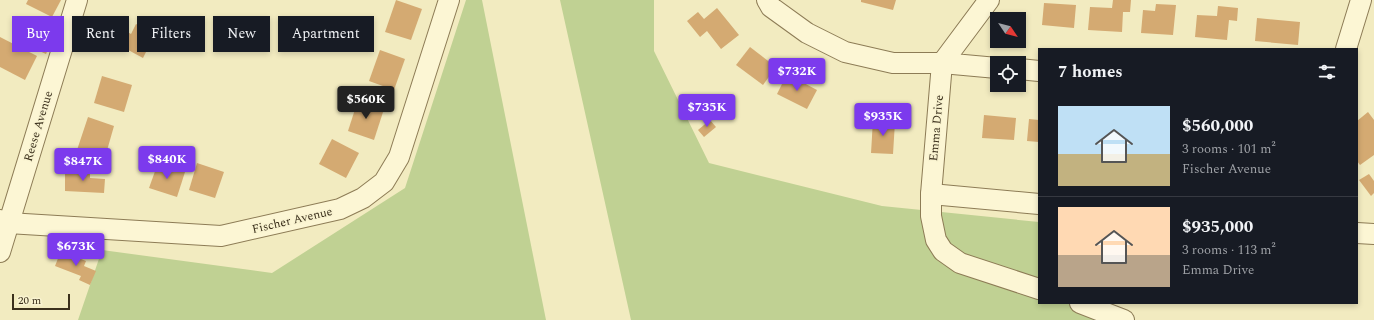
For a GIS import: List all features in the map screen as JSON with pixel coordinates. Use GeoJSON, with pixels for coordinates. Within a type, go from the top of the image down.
{"type":"FeatureCollection","features":[{"type":"Feature","properties":{"kind":"street","name":"Reese Avenue"},"geometry":{"type":"LineString","coordinates":[[0,252],[4,221],[78,0]]}},
{"type":"Feature","properties":{"kind":"street","name":"Fischer Avenue"},"geometry":{"type":"LineString","coordinates":[[4,221],[221,236],[340,209],[363,198],[384,182],[399,157],[449,0]]}},
{"type":"Feature","properties":{"kind":"street"},"geometry":{"type":"LineString","coordinates":[[767,0],[771,7],[808,34],[845,52],[893,63],[942,63],[990,67]]}},
{"type":"Feature","properties":{"kind":"street"},"geometry":{"type":"LineString","coordinates":[[942,63],[989,0]]}},
{"type":"Feature","properties":{"kind":"street"},"geometry":{"type":"LineString","coordinates":[[1346,48],[1361,0]]}},
{"type":"Feature","properties":{"kind":"street","name":"Emma Drive"},"geometry":{"type":"LineString","coordinates":[[942,63],[931,194],[932,230],[936,240],[943,251],[960,262],[1038,290]]}},
{"type":"Feature","properties":{"kind":"street"},"geometry":{"type":"LineString","coordinates":[[1026,70],[1038,71]]}},
{"type":"Feature","properties":{"kind":"street"},"geometry":{"type":"LineString","coordinates":[[931,194],[1038,204]]}},
{"type":"Feature","properties":{"kind":"street"},"geometry":{"type":"LineString","coordinates":[[1358,233],[1374,234]]}},
{"type":"Feature","properties":{"kind":"street"},"geometry":{"type":"LineString","coordinates":[[1083,304],[1124,320]]}},
{"type":"Feature","properties":{"kind":"green space"},"geometry":{"type":"Polygon","coordinates":[[[466,0],[482,0],[546,320],[78,320],[102,250],[272,273],[405,188],[466,0]]]}},
{"type":"Feature","properties":{"kind":"green space"},"geometry":{"type":"Polygon","coordinates":[[[560,0],[654,0],[654,51],[709,163],[882,206],[1038,222],[1038,304],[1100,304],[1100,320],[631,320],[560,0]]]}},
{"type":"Feature","properties":{"kind":"building"},"geometry":{"type":"Polygon","coordinates":[[[28,0],[61,0],[53,16],[26,4],[28,0]]]}},
{"type":"Feature","properties":{"kind":"building"},"geometry":{"type":"Polygon","coordinates":[[[396,0],[422,9],[411,40],[385,32],[396,0]]]}},
{"type":"Feature","properties":{"kind":"building"},"geometry":{"type":"Polygon","coordinates":[[[861,0],[896,0],[893,10],[861,2],[861,0]]]}},
{"type":"Feature","properties":{"kind":"building"},"geometry":{"type":"Polygon","coordinates":[[[1113,0],[1131,0],[1130,12],[1123,12],[1122,32],[1088,30],[1090,7],[1112,8],[1113,0]]]}},
{"type":"Feature","properties":{"kind":"building"},"geometry":{"type":"Polygon","coordinates":[[[1044,3],[1076,5],[1074,28],[1042,25],[1044,3]]]}},
{"type":"Feature","properties":{"kind":"building"},"geometry":{"type":"Polygon","coordinates":[[[1156,4],[1176,5],[1173,35],[1141,33],[1143,10],[1155,11],[1156,4]]]}},
{"type":"Feature","properties":{"kind":"building"},"geometry":{"type":"Polygon","coordinates":[[[1218,6],[1238,8],[1237,21],[1229,20],[1227,40],[1195,37],[1197,15],[1217,16],[1218,6]]]}},
{"type":"Feature","properties":{"kind":"building"},"geometry":{"type":"Polygon","coordinates":[[[717,8],[739,35],[721,49],[707,31],[700,37],[687,21],[698,12],[704,19],[717,8]]]}},
{"type":"Feature","properties":{"kind":"building"},"geometry":{"type":"Polygon","coordinates":[[[1257,18],[1300,22],[1298,45],[1255,41],[1257,18]]]}},
{"type":"Feature","properties":{"kind":"building"},"geometry":{"type":"Polygon","coordinates":[[[137,25],[137,52],[146,52],[143,58],[129,50],[129,33],[131,34],[137,25]]]}},
{"type":"Feature","properties":{"kind":"building"},"geometry":{"type":"Polygon","coordinates":[[[0,37],[12,43],[12,52],[29,52],[37,56],[25,80],[0,67],[0,37]]]}},
{"type":"Feature","properties":{"kind":"building"},"geometry":{"type":"Polygon","coordinates":[[[750,47],[776,67],[763,85],[736,65],[750,47]]]}},
{"type":"Feature","properties":{"kind":"building"},"geometry":{"type":"Polygon","coordinates":[[[380,50],[405,59],[394,90],[369,81],[380,50]]]}},
{"type":"Feature","properties":{"kind":"building"},"geometry":{"type":"Polygon","coordinates":[[[787,74],[817,90],[807,109],[777,94],[787,74]]]}},
{"type":"Feature","properties":{"kind":"building"},"geometry":{"type":"Polygon","coordinates":[[[102,76],[132,85],[124,112],[94,103],[102,76]]]}},
{"type":"Feature","properties":{"kind":"building"},"geometry":{"type":"Polygon","coordinates":[[[358,100],[384,109],[374,140],[348,131],[358,100]]]}},
{"type":"Feature","properties":{"kind":"building"},"geometry":{"type":"Polygon","coordinates":[[[1368,112],[1374,120],[1374,155],[1360,165],[1358,162],[1358,120],[1368,112]]]}},
{"type":"Feature","properties":{"kind":"building"},"geometry":{"type":"Polygon","coordinates":[[[984,115],[1016,118],[1014,140],[982,138],[984,115]]]}},
{"type":"Feature","properties":{"kind":"building"},"geometry":{"type":"Polygon","coordinates":[[[88,117],[114,126],[104,161],[76,153],[88,117]]]}},
{"type":"Feature","properties":{"kind":"building"},"geometry":{"type":"Polygon","coordinates":[[[1029,119],[1038,120],[1038,142],[1027,141],[1029,119]]]}},
{"type":"Feature","properties":{"kind":"building"},"geometry":{"type":"Polygon","coordinates":[[[710,120],[716,127],[704,137],[698,130],[710,120]]]}},
{"type":"Feature","properties":{"kind":"building"},"geometry":{"type":"Polygon","coordinates":[[[873,120],[895,122],[893,154],[871,153],[873,120]]]}},
{"type":"Feature","properties":{"kind":"building"},"geometry":{"type":"Polygon","coordinates":[[[332,139],[359,153],[346,178],[319,164],[332,139]]]}},
{"type":"Feature","properties":{"kind":"building"},"geometry":{"type":"Polygon","coordinates":[[[158,163],[185,172],[177,197],[149,188],[158,163]]]}},
{"type":"Feature","properties":{"kind":"building"},"geometry":{"type":"Polygon","coordinates":[[[197,163],[224,172],[215,198],[189,190],[197,163]]]}},
{"type":"Feature","properties":{"kind":"building"},"geometry":{"type":"Polygon","coordinates":[[[65,170],[90,170],[90,178],[105,179],[104,193],[65,191],[65,170]]]}},
{"type":"Feature","properties":{"kind":"building"},"geometry":{"type":"Polygon","coordinates":[[[1369,174],[1374,181],[1374,193],[1371,196],[1359,180],[1369,174]]]}},
{"type":"Feature","properties":{"kind":"building"},"geometry":{"type":"Polygon","coordinates":[[[61,251],[86,261],[84,266],[96,271],[90,285],[79,280],[81,276],[55,266],[61,251]]]}}]}
